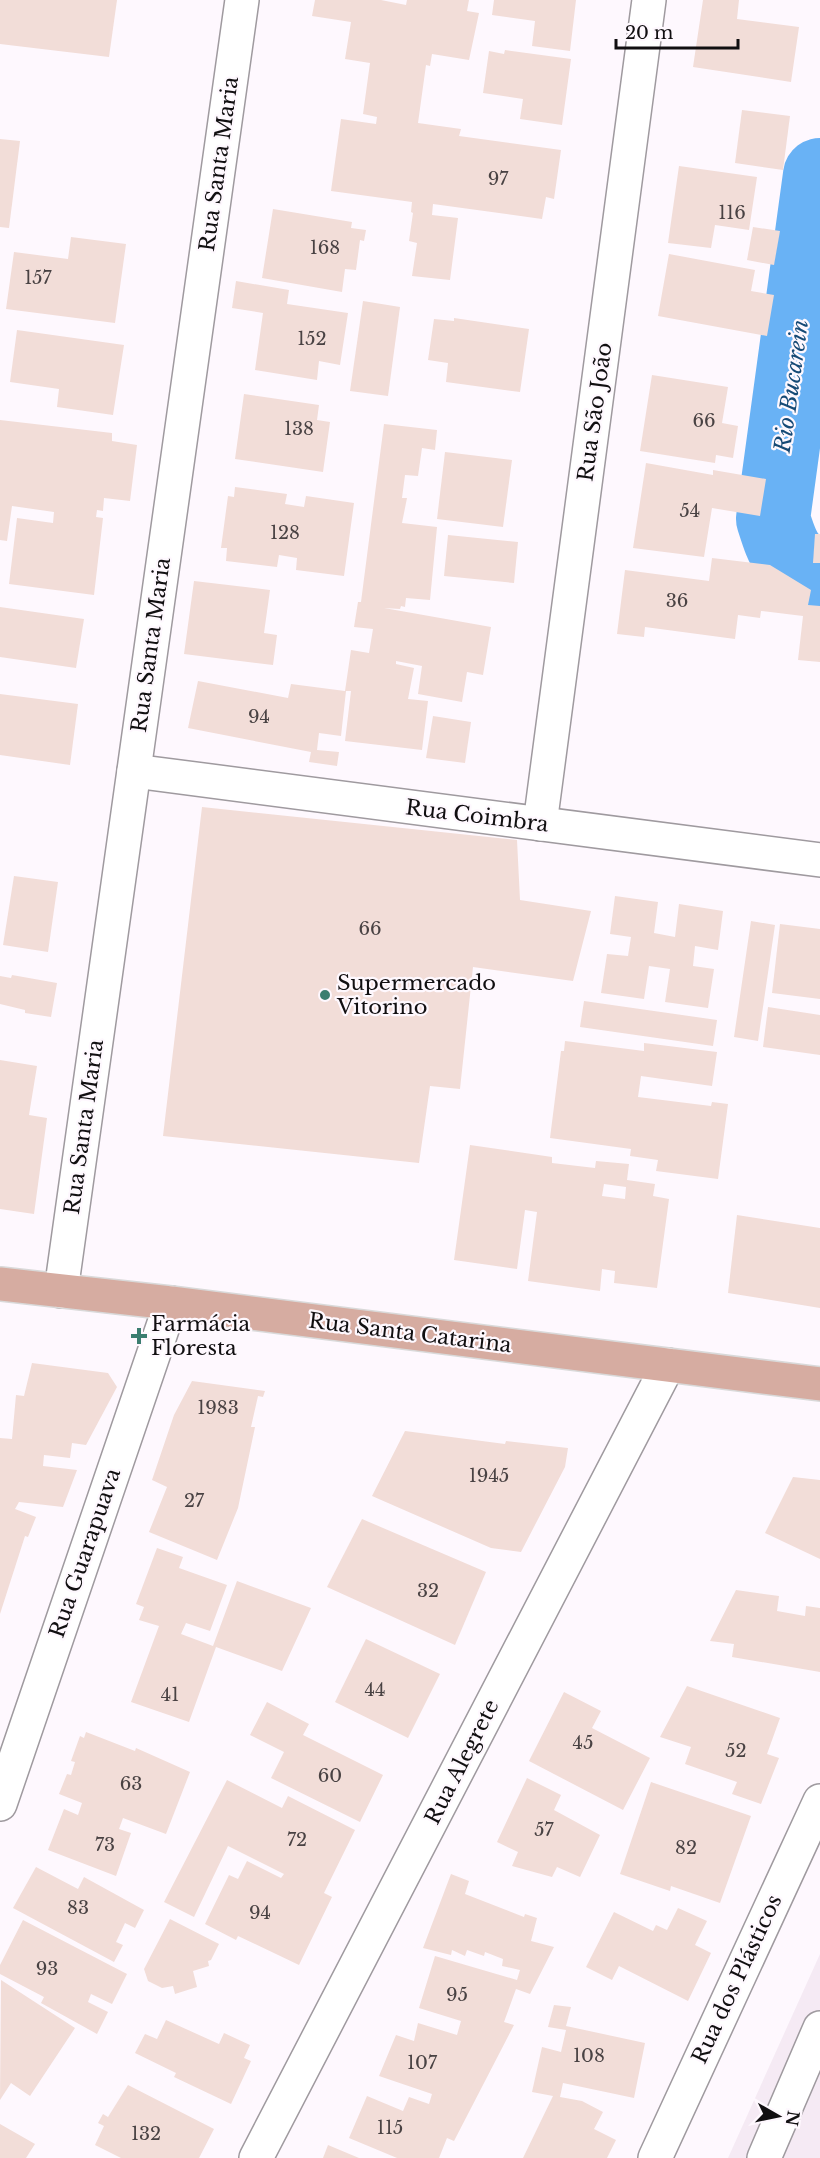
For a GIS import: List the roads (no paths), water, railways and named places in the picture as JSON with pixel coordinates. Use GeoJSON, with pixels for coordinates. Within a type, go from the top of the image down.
{"type":"FeatureCollection","features":[{"type":"Feature","properties":{"kind":"main road","name":"Rua Santa Catarina"},"geometry":{"type":"LineString","coordinates":[[0,1284],[171,1303],[820,1384]]}},
{"type":"Feature","properties":{"kind":"street","name":"Rua Santa Maria"},"geometry":{"type":"LineString","coordinates":[[61,1291],[242,0]]}},
{"type":"Feature","properties":{"kind":"street","name":"Rua São João"},"geometry":{"type":"LineString","coordinates":[[540,824],[649,0]]}},
{"type":"Feature","properties":{"kind":"street","name":"Rua Coimbra"},"geometry":{"type":"LineString","coordinates":[[134,771],[820,860]]}},
{"type":"Feature","properties":{"kind":"street","name":"Rua Guarapuava"},"geometry":{"type":"LineString","coordinates":[[0,1804],[171,1303]]}},
{"type":"Feature","properties":{"kind":"street","name":"Rua Alegrete"},"geometry":{"type":"LineString","coordinates":[[256,2158],[668,1365]]}},
{"type":"Feature","properties":{"kind":"street","name":"Rua dos Plásticos"},"geometry":{"type":"LineString","coordinates":[[655,2158],[820,1801]]}},
{"type":"Feature","properties":{"kind":"street"},"geometry":{"type":"LineString","coordinates":[[764,2158],[820,2028]]}},
{"type":"Feature","properties":{"kind":"waterway","name":"Rio Bucarein"},"geometry":{"type":"LineString","coordinates":[[820,175],[773,519],[783,547],[793,561],[820,573]]}},
{"type":"Feature","properties":{"kind":"place","name":"Supermercado Vitorino"},"geometry":{"type":"Point","coordinates":[325,995]}},
{"type":"Feature","properties":{"kind":"place","name":"Farmácia Floresta"},"geometry":{"type":"Point","coordinates":[139,1336]}}]}
